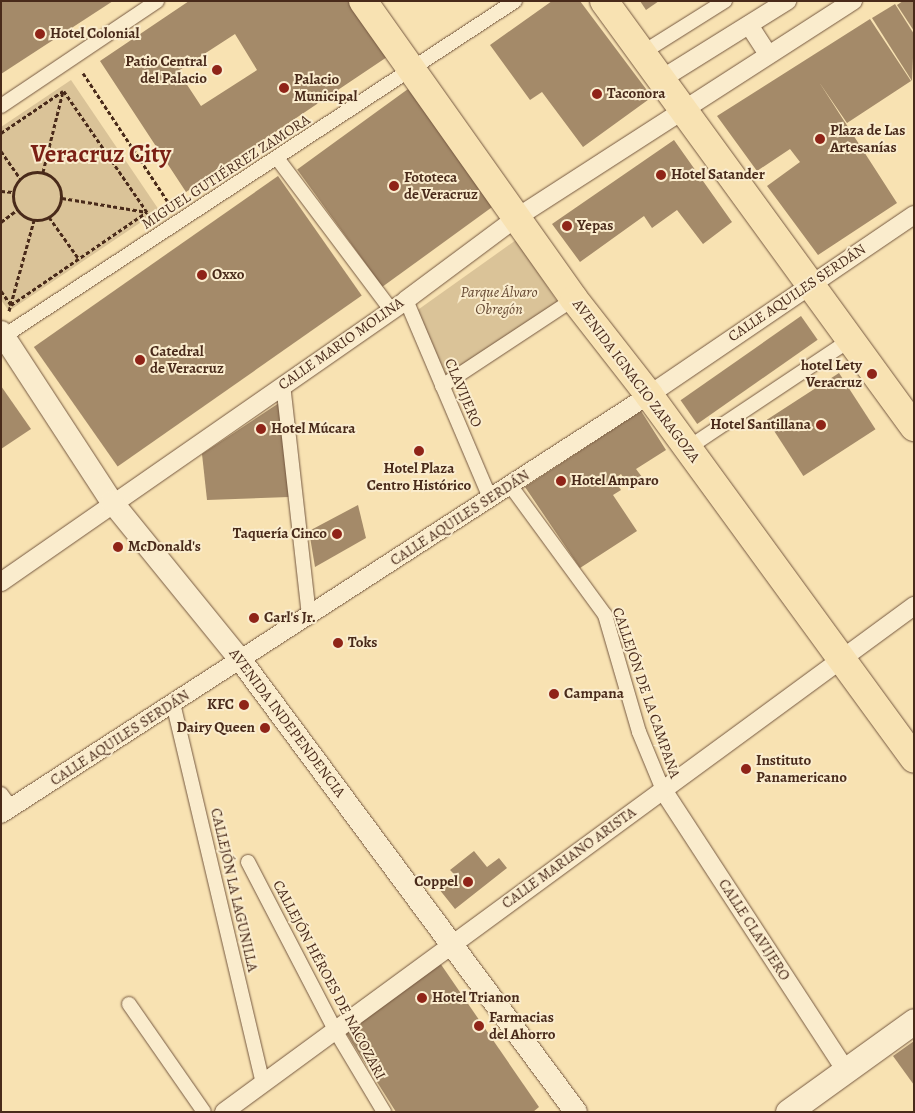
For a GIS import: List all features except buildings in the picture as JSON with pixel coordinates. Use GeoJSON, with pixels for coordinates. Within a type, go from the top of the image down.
{"type":"FeatureCollection","features":[{"type":"Feature","properties":{"kind":"main road","name":"AVENIDA IGNACIO ZARAGOZA"},"geometry":{"type":"LineString","coordinates":[[363,1],[410,72],[574,299],[649,395],[914,759]]}},
{"type":"Feature","properties":{"kind":"main road"},"geometry":{"type":"LineString","coordinates":[[604,1],[914,427]]}},
{"type":"Feature","properties":{"kind":"main road"},"geometry":{"type":"LineString","coordinates":[[803,1107],[845,1069],[914,1020]]}},
{"type":"Feature","properties":{"kind":"street"},"geometry":{"type":"LineString","coordinates":[[1,106],[72,56],[157,1]]}},
{"type":"Feature","properties":{"kind":"street","name":"MIGUEL GUTIÉRREZ ZAMORA"},"geometry":{"type":"LineString","coordinates":[[2,336],[410,72],[515,1]]}},
{"type":"Feature","properties":{"kind":"street"},"geometry":{"type":"LineString","coordinates":[[642,53],[725,1]]}},
{"type":"Feature","properties":{"kind":"street"},"geometry":{"type":"LineString","coordinates":[[660,80],[787,1]]}},
{"type":"Feature","properties":{"kind":"street","name":"CALLE MARIO MOLINA"},"geometry":{"type":"LineString","coordinates":[[1,582],[112,502],[406,300],[516,218],[853,1]]}},
{"type":"Feature","properties":{"kind":"street"},"geometry":{"type":"LineString","coordinates":[[749,25],[768,54]]}},
{"type":"Feature","properties":{"kind":"street"},"geometry":{"type":"LineString","coordinates":[[277,158],[391,310]]}},
{"type":"Feature","properties":{"kind":"street","name":"CALLE AQUILES SERDÁN"},"geometry":{"type":"LineString","coordinates":[[4,805],[242,662],[309,615],[649,395],[914,215]]}},
{"type":"Feature","properties":{"kind":"street"},"geometry":{"type":"LineString","coordinates":[[442,386],[574,299]]}},
{"type":"Feature","properties":{"kind":"street","name":"CLAVIJERO"},"geometry":{"type":"LineString","coordinates":[[406,300],[490,498]]}},
{"type":"Feature","properties":{"kind":"street","name":"AVENIDA INDEPENDENCIA"},"geometry":{"type":"LineString","coordinates":[[2,336],[112,502],[242,662],[576,1112]]}},
{"type":"Feature","properties":{"kind":"street"},"geometry":{"type":"LineString","coordinates":[[688,448],[850,340]]}},
{"type":"Feature","properties":{"kind":"street"},"geometry":{"type":"LineString","coordinates":[[284,384],[309,615]]}},
{"type":"Feature","properties":{"kind":"street","name":"CALLEJÓN DE LA CAMPANA"},"geometry":{"type":"LineString","coordinates":[[510,485],[605,615],[639,732],[663,790]]}},
{"type":"Feature","properties":{"kind":"street","name":"CALLE MARIANO ARISTA"},"geometry":{"type":"LineString","coordinates":[[224,1112],[450,943],[914,606]]}},
{"type":"Feature","properties":{"kind":"street","name":"CALLEJÓN LA LAGUNILLA"},"geometry":{"type":"LineString","coordinates":[[173,703],[263,1084]]}},
{"type":"Feature","properties":{"kind":"street","name":"CALLE CLAVIJERO"},"geometry":{"type":"LineString","coordinates":[[663,790],[845,1069]]}},
{"type":"Feature","properties":{"kind":"street","name":"CALLEJÓN HÉROES DE NACOZARI"},"geometry":{"type":"LineString","coordinates":[[248,862],[335,1030],[384,1112]]}},
{"type":"Feature","properties":{"kind":"street"},"geometry":{"type":"LineString","coordinates":[[129,1004],[204,1112]]}},
{"type":"Feature","properties":{"kind":"path"},"geometry":{"type":"LineString","coordinates":[[72,56],[180,222]]}},
{"type":"Feature","properties":{"kind":"path"},"geometry":{"type":"LineString","coordinates":[[1,133],[63,90]]}},
{"type":"Feature","properties":{"kind":"path"},"geometry":{"type":"LineString","coordinates":[[43,172],[63,90]]}},
{"type":"Feature","properties":{"kind":"path"},"geometry":{"type":"LineString","coordinates":[[63,90],[148,212]]}},
{"type":"Feature","properties":{"kind":"path"},"geometry":{"type":"LineString","coordinates":[[1,151],[20,178]]}},
{"type":"Feature","properties":{"kind":"path"},"geometry":{"type":"LineString","coordinates":[[43,172],[20,178],[13,192],[17,210],[34,220],[49,217],[62,198]]}},
{"type":"Feature","properties":{"kind":"path"},"geometry":{"type":"LineString","coordinates":[[43,172],[57,182],[62,198]]}},
{"type":"Feature","properties":{"kind":"path"},"geometry":{"type":"LineString","coordinates":[[1,190],[13,192]]}},
{"type":"Feature","properties":{"kind":"path"},"geometry":{"type":"LineString","coordinates":[[62,198],[148,212]]}},
{"type":"Feature","properties":{"kind":"path"},"geometry":{"type":"LineString","coordinates":[[1,222],[17,210]]}},
{"type":"Feature","properties":{"kind":"path"},"geometry":{"type":"LineString","coordinates":[[11,305],[148,212]]}},
{"type":"Feature","properties":{"kind":"path"},"geometry":{"type":"LineString","coordinates":[[49,217],[92,279]]}},
{"type":"Feature","properties":{"kind":"path"},"geometry":{"type":"LineString","coordinates":[[2,336],[34,220]]}},
{"type":"Feature","properties":{"kind":"path"},"geometry":{"type":"LineString","coordinates":[[1,291],[11,305]]}},
{"type":"Feature","properties":{"kind":"green space"},"geometry":{"type":"Polygon","coordinates":[[[71,80],[159,210],[9,311],[1,300],[1,127],[71,80]]]}},
{"type":"Feature","properties":{"kind":"green space","name":"Parque Álvaro Obregón"},"geometry":{"type":"Polygon","coordinates":[[[516,240],[561,307],[442,386],[412,314],[516,240]]]}},
{"type":"Feature","properties":{"kind":"place","name":"Hotel Colonial"},"geometry":{"type":"Point","coordinates":[40,34]}},
{"type":"Feature","properties":{"kind":"place","name":"Patio Central del Palacio"},"geometry":{"type":"Point","coordinates":[217,70]}},
{"type":"Feature","properties":{"kind":"place","name":"Palacio Municipal"},"geometry":{"type":"Point","coordinates":[284,88]}},
{"type":"Feature","properties":{"kind":"place","name":"Taconora"},"geometry":{"type":"Point","coordinates":[597,94]}},
{"type":"Feature","properties":{"kind":"place","name":"Plaza de Las Artesanías"},"geometry":{"type":"Point","coordinates":[820,139]}},
{"type":"Feature","properties":{"kind":"place","name":"Hotel Satander"},"geometry":{"type":"Point","coordinates":[661,175]}},
{"type":"Feature","properties":{"kind":"place","name":"Fototeca de Veracruz"},"geometry":{"type":"Point","coordinates":[394,186]}},
{"type":"Feature","properties":{"kind":"place","name":"Yepas"},"geometry":{"type":"Point","coordinates":[567,226]}},
{"type":"Feature","properties":{"kind":"place","name":"Oxxo"},"geometry":{"type":"Point","coordinates":[202,275]}},
{"type":"Feature","properties":{"kind":"place","name":"Catedral de Veracruz"},"geometry":{"type":"Point","coordinates":[140,360]}},
{"type":"Feature","properties":{"kind":"place","name":"hotel Lety Veracruz"},"geometry":{"type":"Point","coordinates":[872,374]}},
{"type":"Feature","properties":{"kind":"place","name":"Hotel Santillana"},"geometry":{"type":"Point","coordinates":[821,425]}},
{"type":"Feature","properties":{"kind":"place","name":"Hotel Múcara"},"geometry":{"type":"Point","coordinates":[261,429]}},
{"type":"Feature","properties":{"kind":"place","name":"Hotel Plaza Centro Histórico"},"geometry":{"type":"Point","coordinates":[419,451]}},
{"type":"Feature","properties":{"kind":"place","name":"Hotel Amparo"},"geometry":{"type":"Point","coordinates":[561,481]}},
{"type":"Feature","properties":{"kind":"place","name":"Taquería Cinco"},"geometry":{"type":"Point","coordinates":[337,534]}},
{"type":"Feature","properties":{"kind":"place","name":"McDonald's"},"geometry":{"type":"Point","coordinates":[118,547]}},
{"type":"Feature","properties":{"kind":"place","name":"Carl's Jr."},"geometry":{"type":"Point","coordinates":[254,618]}},
{"type":"Feature","properties":{"kind":"place","name":"Toks"},"geometry":{"type":"Point","coordinates":[338,643]}},
{"type":"Feature","properties":{"kind":"place","name":"Campana"},"geometry":{"type":"Point","coordinates":[554,694]}},
{"type":"Feature","properties":{"kind":"place","name":"KFC"},"geometry":{"type":"Point","coordinates":[244,705]}},
{"type":"Feature","properties":{"kind":"place","name":"Dairy Queen"},"geometry":{"type":"Point","coordinates":[265,728]}},
{"type":"Feature","properties":{"kind":"place","name":"Instituto Panamericano"},"geometry":{"type":"Point","coordinates":[746,769]}},
{"type":"Feature","properties":{"kind":"place","name":"Coppel"},"geometry":{"type":"Point","coordinates":[468,882]}},
{"type":"Feature","properties":{"kind":"place","name":"Hotel Trianon"},"geometry":{"type":"Point","coordinates":[422,998]}},
{"type":"Feature","properties":{"kind":"place","name":"Farmacias del Ahorro"},"geometry":{"type":"Point","coordinates":[479,1026]}},
{"type":"Feature","properties":{"kind":"district","name":"Veracruz City"},"geometry":{"type":"Point","coordinates":[101,154]}}]}
